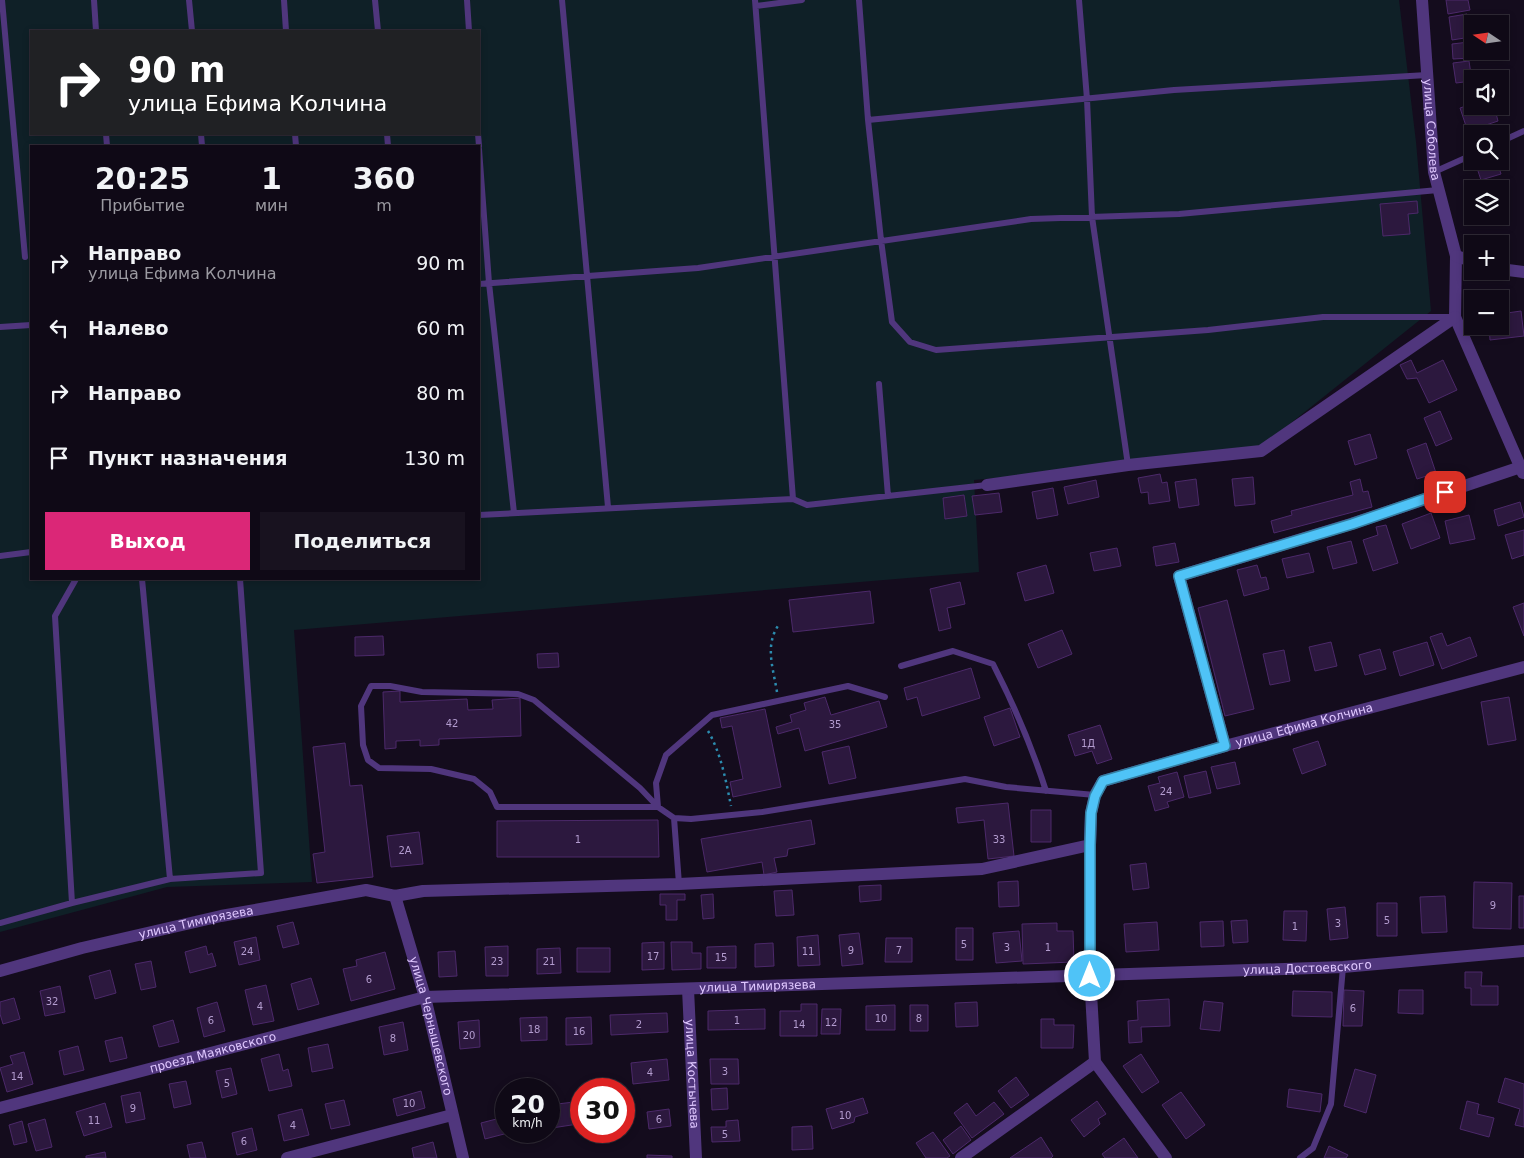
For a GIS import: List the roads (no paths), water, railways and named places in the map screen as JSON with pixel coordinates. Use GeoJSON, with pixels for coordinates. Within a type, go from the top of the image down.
{"type":"FeatureCollection","features":[{"type":"Feature","properties":{"kind":"street","name":"улица Соболева"},"geometry":{"type":"LineString","coordinates":[[1422,0],[1434,172],[1456,256],[1455,317]]}},
{"type":"Feature","properties":{"kind":"street"},"geometry":{"type":"LineString","coordinates":[[1456,256],[1464,259]]}},
{"type":"Feature","properties":{"kind":"street"},"geometry":{"type":"LineString","coordinates":[[1509,270],[1524,272]]}},
{"type":"Feature","properties":{"kind":"street"},"geometry":{"type":"LineString","coordinates":[[987,485],[1128,465],[1261,451],[1455,317],[1523,469],[1352,524],[1179,576],[1225,746]]}},
{"type":"Feature","properties":{"kind":"street","name":"улица Ефима Колчина"},"geometry":{"type":"LineString","coordinates":[[1095,796],[1103,781],[1225,746],[1524,667]]}},
{"type":"Feature","properties":{"kind":"street"},"geometry":{"type":"LineString","coordinates":[[1095,796],[1091,813],[1090,845],[1090,976],[1095,1062],[1166,1158]]}},
{"type":"Feature","properties":{"kind":"street"},"geometry":{"type":"LineString","coordinates":[[395,896],[424,891],[679,884],[982,869],[1090,845]]}},
{"type":"Feature","properties":{"kind":"street","name":"улица Тимирязева"},"geometry":{"type":"LineString","coordinates":[[0,971],[82,948],[221,916],[366,890],[395,896]]}},
{"type":"Feature","properties":{"kind":"street","name":"улица Чернышевского"},"geometry":{"type":"LineString","coordinates":[[395,896],[425,997],[463,1158]]}},
{"type":"Feature","properties":{"kind":"street","name":"улица Достоевского"},"geometry":{"type":"LineString","coordinates":[[1090,976],[1343,967],[1524,951]]}},
{"type":"Feature","properties":{"kind":"street","name":"улица Тимирязева"},"geometry":{"type":"LineString","coordinates":[[425,997],[1090,976]]}},
{"type":"Feature","properties":{"kind":"street","name":"улица Костычева"},"geometry":{"type":"LineString","coordinates":[[688,989],[696,1158]]}},
{"type":"Feature","properties":{"kind":"street","name":"проезд Маяковского"},"geometry":{"type":"LineString","coordinates":[[0,1108],[425,997]]}},
{"type":"Feature","properties":{"kind":"street"},"geometry":{"type":"LineString","coordinates":[[961,1158],[1095,1062]]}},
{"type":"Feature","properties":{"kind":"street"},"geometry":{"type":"LineString","coordinates":[[287,1158],[452,1115]]}},
{"type":"Feature","properties":{"kind":"lane"},"geometry":{"type":"LineString","coordinates":[[2,0],[25,257]]}},
{"type":"Feature","properties":{"kind":"lane"},"geometry":{"type":"LineString","coordinates":[[94,0],[96,30]]}},
{"type":"Feature","properties":{"kind":"lane"},"geometry":{"type":"LineString","coordinates":[[189,0],[192,30]]}},
{"type":"Feature","properties":{"kind":"lane"},"geometry":{"type":"LineString","coordinates":[[284,0],[286,30]]}},
{"type":"Feature","properties":{"kind":"lane"},"geometry":{"type":"LineString","coordinates":[[375,0],[378,30]]}},
{"type":"Feature","properties":{"kind":"lane"},"geometry":{"type":"LineString","coordinates":[[467,0],[469,30]]}},
{"type":"Feature","properties":{"kind":"lane"},"geometry":{"type":"LineString","coordinates":[[562,0],[608,507]]}},
{"type":"Feature","properties":{"kind":"lane"},"geometry":{"type":"LineString","coordinates":[[793,499],[756,3],[802,0]]}},
{"type":"Feature","properties":{"kind":"lane"},"geometry":{"type":"LineString","coordinates":[[859,0],[868,120],[892,322],[910,342],[936,350],[1208,330],[1323,317],[1455,317]]}},
{"type":"Feature","properties":{"kind":"lane"},"geometry":{"type":"LineString","coordinates":[[1079,0],[1087,99],[1092,217],[1128,465]]}},
{"type":"Feature","properties":{"kind":"lane"},"geometry":{"type":"LineString","coordinates":[[868,120],[1174,90],[1428,75]]}},
{"type":"Feature","properties":{"kind":"lane"},"geometry":{"type":"LineString","coordinates":[[1509,138],[1524,131]]}},
{"type":"Feature","properties":{"kind":"lane"},"geometry":{"type":"LineString","coordinates":[[1434,172],[1464,159]]}},
{"type":"Feature","properties":{"kind":"lane"},"geometry":{"type":"LineString","coordinates":[[480,160],[490,283],[514,513]]}},
{"type":"Feature","properties":{"kind":"lane"},"geometry":{"type":"LineString","coordinates":[[480,284],[698,268],[1031,218],[1179,214],[1438,190]]}},
{"type":"Feature","properties":{"kind":"lane"},"geometry":{"type":"LineString","coordinates":[[0,327],[30,325]]}},
{"type":"Feature","properties":{"kind":"lane"},"geometry":{"type":"LineString","coordinates":[[878,384],[888,496]]}},
{"type":"Feature","properties":{"kind":"lane"},"geometry":{"type":"LineString","coordinates":[[480,515],[793,499],[807,505],[987,485]]}},
{"type":"Feature","properties":{"kind":"lane"},"geometry":{"type":"LineString","coordinates":[[0,556],[30,552]]}},
{"type":"Feature","properties":{"kind":"lane"},"geometry":{"type":"LineString","coordinates":[[72,903],[55,616],[75,580]]}},
{"type":"Feature","properties":{"kind":"lane"},"geometry":{"type":"LineString","coordinates":[[142,580],[170,879]]}},
{"type":"Feature","properties":{"kind":"lane"},"geometry":{"type":"LineString","coordinates":[[0,923],[170,879],[261,873],[240,580]]}},
{"type":"Feature","properties":{"kind":"lane"},"geometry":{"type":"LineString","coordinates":[[901,666],[953,651],[993,664],[1036,759],[1046,791]]}},
{"type":"Feature","properties":{"kind":"lane"},"geometry":{"type":"LineString","coordinates":[[658,807],[497,807],[490,792],[474,779],[431,769],[379,768],[368,760],[363,745],[361,706],[370,686],[390,686],[422,692],[518,694],[534,700],[640,788],[658,807],[674,818],[691,819],[762,812],[965,779],[1006,787],[1095,796]]}},
{"type":"Feature","properties":{"kind":"lane"},"geometry":{"type":"LineString","coordinates":[[658,807],[656,783],[666,755],[712,715],[848,686],[885,697]]}},
{"type":"Feature","properties":{"kind":"lane"},"geometry":{"type":"LineString","coordinates":[[674,818],[679,884]]}},
{"type":"Feature","properties":{"kind":"lane"},"geometry":{"type":"LineString","coordinates":[[1300,1158],[1313,1148],[1331,1104],[1343,967]]}}]}
